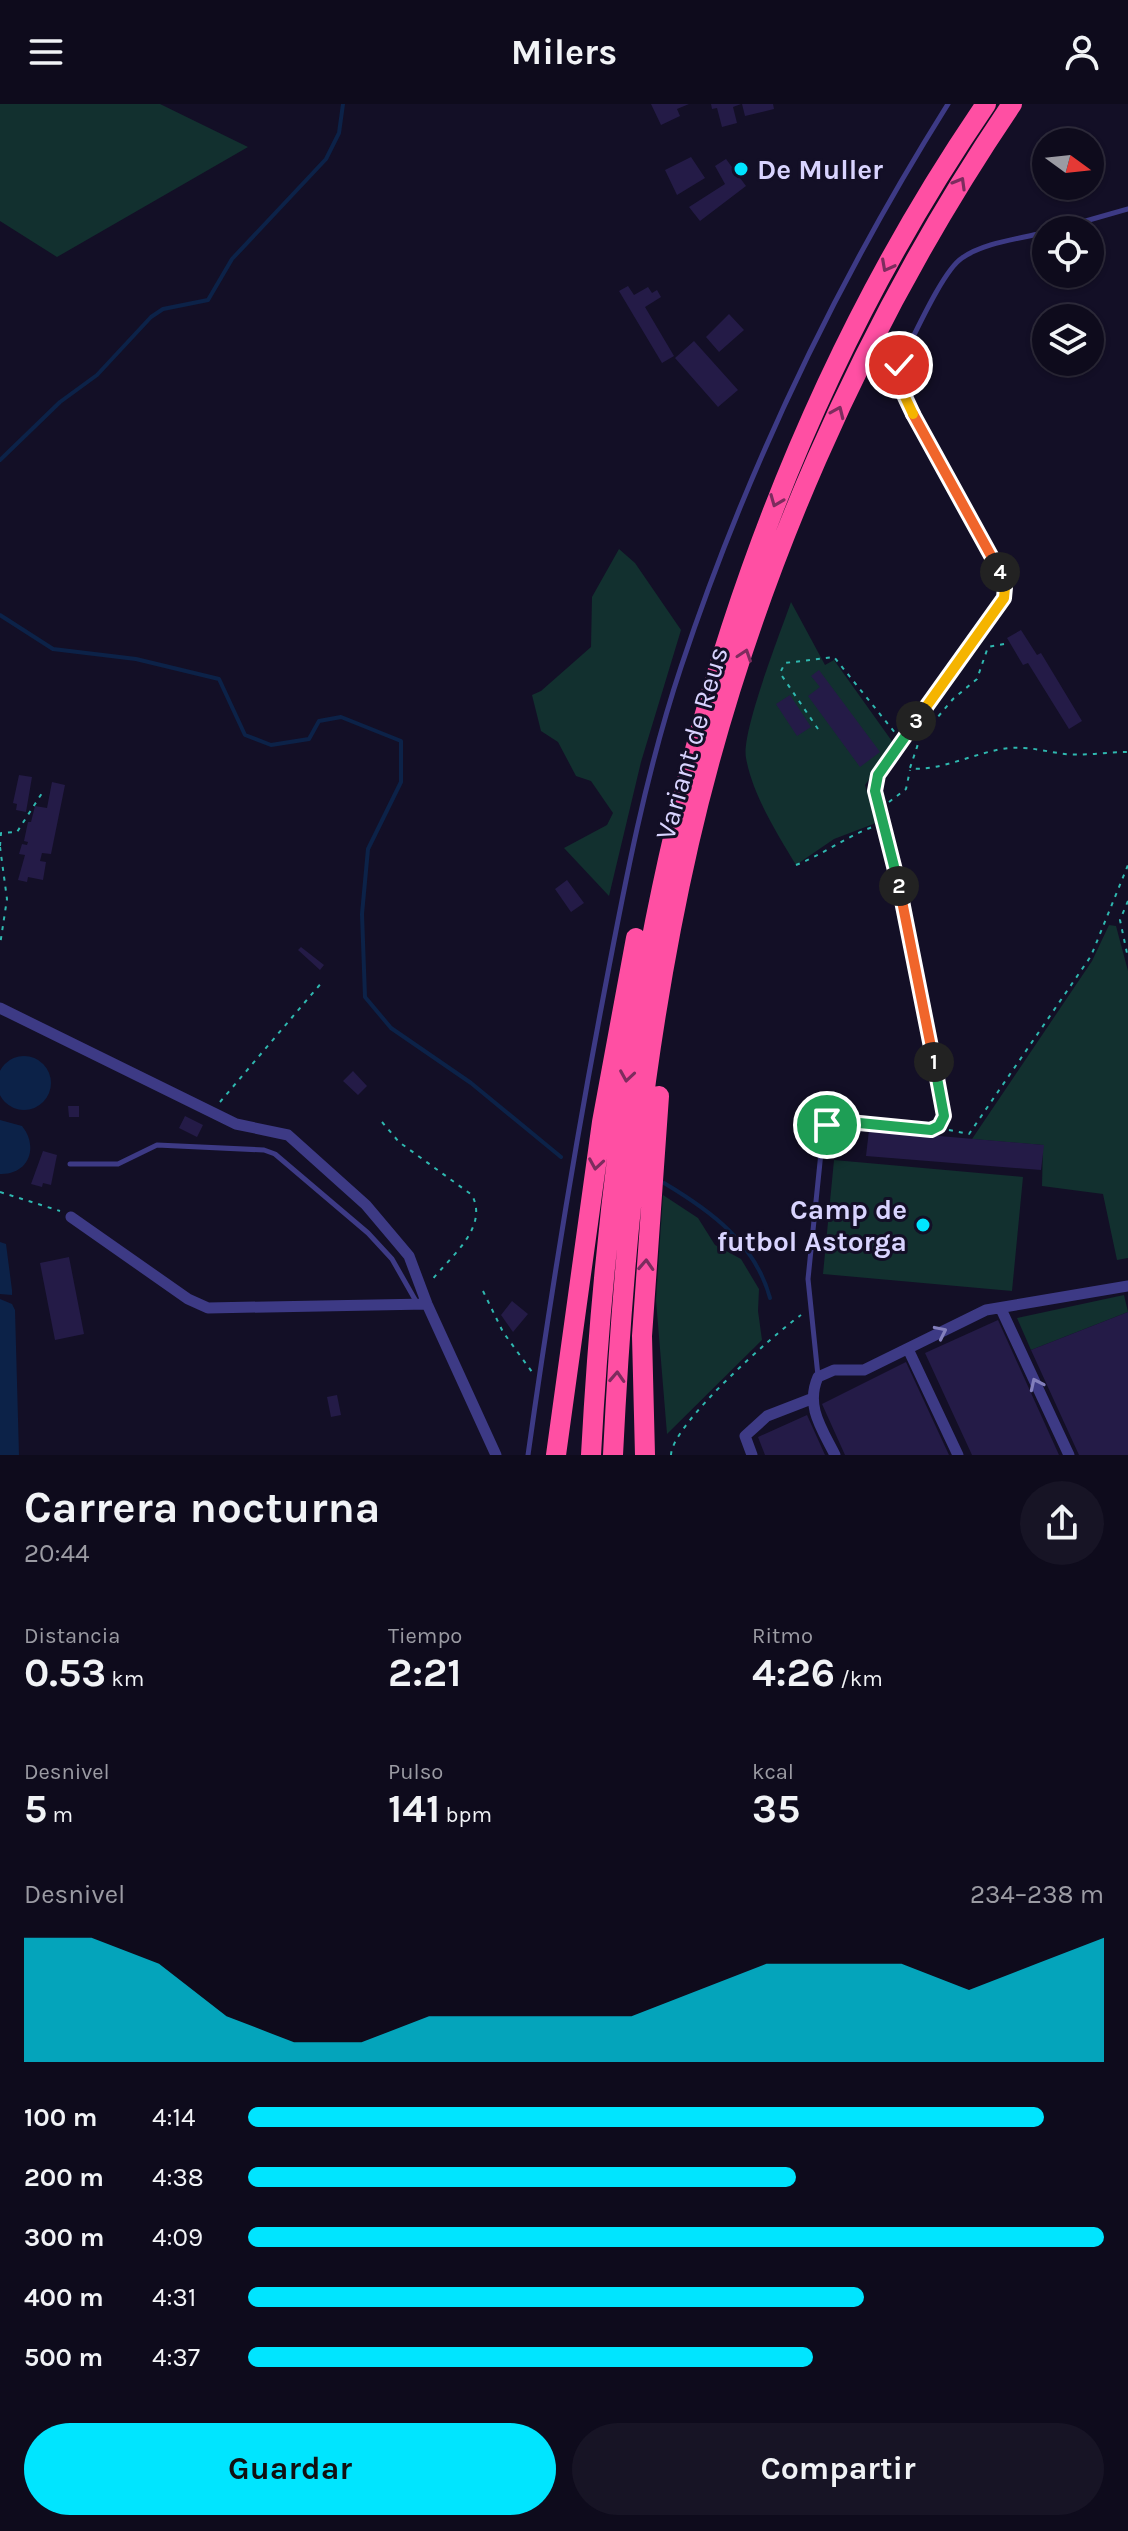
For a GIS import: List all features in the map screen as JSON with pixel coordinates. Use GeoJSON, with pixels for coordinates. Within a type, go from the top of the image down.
{"type":"FeatureCollection","features":[{"type":"Feature","properties":{"kind":"highway","name":"Variant de Reus"},"geometry":{"type":"LineString","coordinates":[[591,1455],[597,1338],[620,1125],[644,967],[663,873],[701,719],[773,507],[822,394],[889,262],[953,153],[986,104]]}},
{"type":"Feature","properties":{"kind":"highway","name":"Variant de Reus"},"geometry":{"type":"LineString","coordinates":[[613,1455],[619,1337],[640,1127],[689,844],[721,722],[793,516],[841,404],[907,272],[970,166],[1012,104]]}},
{"type":"Feature","properties":{"kind":"highway"},"geometry":{"type":"LineString","coordinates":[[645,1455],[642,1336],[654,1129],[677,970],[721,722]]}},
{"type":"Feature","properties":{"kind":"highway"},"geometry":{"type":"LineString","coordinates":[[556,1455],[600,1138],[629,966],[646,895],[663,873]]}},
{"type":"Feature","properties":{"kind":"street"},"geometry":{"type":"LineString","coordinates":[[0,1008],[236,1124],[288,1135],[366,1205],[409,1256],[423,1292],[422,1304],[496,1455]]}},
{"type":"Feature","properties":{"kind":"street"},"geometry":{"type":"LineString","coordinates":[[71,1217],[188,1299],[208,1308],[422,1304]]}},
{"type":"Feature","properties":{"kind":"street"},"geometry":{"type":"LineString","coordinates":[[835,1455],[811,1399],[816,1382],[834,1370],[864,1370],[986,1310],[1128,1286]]}},
{"type":"Feature","properties":{"kind":"street"},"geometry":{"type":"LineString","coordinates":[[1001,1309],[1069,1455]]}},
{"type":"Feature","properties":{"kind":"street"},"geometry":{"type":"LineString","coordinates":[[908,1349],[958,1455]]}},
{"type":"Feature","properties":{"kind":"street"},"geometry":{"type":"LineString","coordinates":[[752,1455],[745,1436],[767,1416],[811,1399]]}},
{"type":"Feature","properties":{"kind":"lane"},"geometry":{"type":"LineString","coordinates":[[528,1455],[574,1151],[634,835],[681,669],[717,567],[807,354],[863,245],[948,104]]}},
{"type":"Feature","properties":{"kind":"lane"},"geometry":{"type":"LineString","coordinates":[[1103,216],[1128,209]]}},
{"type":"Feature","properties":{"kind":"lane"},"geometry":{"type":"LineString","coordinates":[[816,1382],[808,1279],[823,1133],[827,1125],[839,1121],[931,1130],[939,1126],[944,1116],[875,791],[878,775],[1004,598],[1005,587],[906,402],[898,382],[899,365],[948,272],[961,258],[981,249],[1032,236]]}},
{"type":"Feature","properties":{"kind":"lane"},"geometry":{"type":"LineString","coordinates":[[70,1164],[118,1164],[157,1145],[264,1150],[275,1154],[368,1233],[392,1259],[422,1304]]}},
{"type":"Feature","properties":{"kind":"path"},"geometry":{"type":"LineString","coordinates":[[879,806],[895,800],[906,789],[920,738],[953,699],[977,679],[988,647],[1004,644]]}},
{"type":"Feature","properties":{"kind":"path"},"geometry":{"type":"LineString","coordinates":[[818,729],[780,673],[785,663],[834,657],[902,741]]}},
{"type":"Feature","properties":{"kind":"path"},"geometry":{"type":"LineString","coordinates":[[910,768],[921,770],[977,753],[1008,749],[1041,747],[1058,753],[1128,752]]}},
{"type":"Feature","properties":{"kind":"path"},"geometry":{"type":"LineString","coordinates":[[0,945],[7,899],[1,833],[17,832],[44,790]]}},
{"type":"Feature","properties":{"kind":"path"},"geometry":{"type":"LineString","coordinates":[[796,865],[819,856],[845,837],[884,822]]}},
{"type":"Feature","properties":{"kind":"path"},"geometry":{"type":"LineString","coordinates":[[939,1126],[969,1134],[992,1105],[1091,956],[1128,865]]}},
{"type":"Feature","properties":{"kind":"path"},"geometry":{"type":"LineString","coordinates":[[1128,901],[1120,920],[1128,958]]}},
{"type":"Feature","properties":{"kind":"path"},"geometry":{"type":"LineString","coordinates":[[211,1112],[323,981]]}},
{"type":"Feature","properties":{"kind":"path"},"geometry":{"type":"LineString","coordinates":[[382,1122],[399,1142],[472,1195],[477,1206],[474,1228],[423,1292]]}},
{"type":"Feature","properties":{"kind":"path"},"geometry":{"type":"LineString","coordinates":[[0,1192],[71,1217]]}},
{"type":"Feature","properties":{"kind":"path"},"geometry":{"type":"LineString","coordinates":[[483,1291],[503,1332],[539,1379]]}},
{"type":"Feature","properties":{"kind":"path"},"geometry":{"type":"LineString","coordinates":[[671,1455],[671,1444],[690,1419],[775,1334],[811,1307]]}},
{"type":"Feature","properties":{"kind":"green space"},"geometry":{"type":"Polygon","coordinates":[[[0,104],[160,104],[248,147],[57,257],[0,221],[0,104]]]}},
{"type":"Feature","properties":{"kind":"green space"},"geometry":{"type":"Polygon","coordinates":[[[619,549],[635,563],[681,630],[641,762],[609,896],[564,848],[607,825],[613,813],[591,781],[576,776],[558,742],[541,731],[532,695],[541,691],[591,647],[592,597],[619,549]]]}},
{"type":"Feature","properties":{"kind":"green space"},"geometry":{"type":"Polygon","coordinates":[[[791,602],[825,665],[834,660],[894,744],[865,785],[876,823],[834,839],[796,865],[760,800],[746,758],[755,705],[791,602]]]}},
{"type":"Feature","properties":{"kind":"green space"},"geometry":{"type":"Polygon","coordinates":[[[1109,925],[1116,926],[1128,971],[1128,1258],[1117,1260],[1103,1194],[1042,1186],[1043,1145],[972,1139],[1092,961],[1109,925]]]}},
{"type":"Feature","properties":{"kind":"green space","name":"Camp de futbol Astorga"},"geometry":{"type":"Polygon","coordinates":[[[834,1160],[1023,1177],[1012,1291],[823,1274],[834,1160]]]}},
{"type":"Feature","properties":{"kind":"green space"},"geometry":{"type":"Polygon","coordinates":[[[663,1195],[698,1218],[715,1245],[741,1259],[759,1289],[762,1340],[667,1434],[656,1300],[663,1195]]]}},
{"type":"Feature","properties":{"kind":"green space"},"geometry":{"type":"Polygon","coordinates":[[[1124,1295],[1128,1312],[1031,1350],[1017,1318],[1124,1295]]]}},
{"type":"Feature","properties":{"kind":"water"},"geometry":{"type":"Polygon","coordinates":[[[14,1058],[34,1058],[49,1073],[49,1093],[34,1108],[14,1108],[-1,1093],[-1,1073],[14,1058]]]}},
{"type":"Feature","properties":{"kind":"water"},"geometry":{"type":"Polygon","coordinates":[[[0,1120],[22,1126],[30,1142],[30,1151],[24,1165],[18,1170],[0,1174],[0,1120]]]}},
{"type":"Feature","properties":{"kind":"water"},"geometry":{"type":"Polygon","coordinates":[[[0,1242],[6,1244],[12,1295],[0,1294],[0,1242]]]}},
{"type":"Feature","properties":{"kind":"water"},"geometry":{"type":"Polygon","coordinates":[[[0,1299],[12,1304],[15,1310],[19,1455],[0,1455],[0,1299]]]}},
{"type":"Feature","properties":{"kind":"building"},"geometry":{"type":"Polygon","coordinates":[[[651,104],[689,104],[677,109],[680,116],[661,125],[651,104]]]}},
{"type":"Feature","properties":{"kind":"building"},"geometry":{"type":"Polygon","coordinates":[[[711,104],[741,104],[733,107],[737,123],[722,127],[717,108],[712,109],[711,104]]]}},
{"type":"Feature","properties":{"kind":"building"},"geometry":{"type":"Polygon","coordinates":[[[742,104],[773,104],[774,109],[745,116],[742,104]]]}},
{"type":"Feature","properties":{"kind":"building"},"geometry":{"type":"Polygon","coordinates":[[[691,157],[705,178],[677,195],[665,170],[691,157]]]}},
{"type":"Feature","properties":{"kind":"building"},"geometry":{"type":"Polygon","coordinates":[[[726,159],[746,186],[700,221],[689,207],[725,184],[715,166],[726,159]]]}},
{"type":"Feature","properties":{"kind":"building"},"geometry":{"type":"Polygon","coordinates":[[[628,286],[634,295],[648,287],[652,293],[657,290],[661,297],[645,307],[674,356],[662,363],[619,291],[628,286]]]}},
{"type":"Feature","properties":{"kind":"building"},"geometry":{"type":"Polygon","coordinates":[[[729,314],[744,330],[719,352],[706,337],[729,314]]]}},
{"type":"Feature","properties":{"kind":"building"},"geometry":{"type":"Polygon","coordinates":[[[694,341],[738,390],[718,407],[675,358],[694,341]]]}},
{"type":"Feature","properties":{"kind":"building"},"geometry":{"type":"Polygon","coordinates":[[[1021,630],[1037,655],[1041,653],[1082,721],[1069,729],[1028,663],[1023,665],[1007,638],[1021,630]]]}},
{"type":"Feature","properties":{"kind":"building"},"geometry":{"type":"Polygon","coordinates":[[[819,670],[880,752],[860,767],[808,696],[820,687],[811,676],[819,670]]]}},
{"type":"Feature","properties":{"kind":"building"},"geometry":{"type":"Polygon","coordinates":[[[790,695],[811,727],[797,736],[776,704],[790,695]]]}},
{"type":"Feature","properties":{"kind":"building"},"geometry":{"type":"Polygon","coordinates":[[[19,775],[32,777],[26,812],[16,810],[17,804],[13,803],[19,775]]]}},
{"type":"Feature","properties":{"kind":"building"},"geometry":{"type":"Polygon","coordinates":[[[52,782],[65,785],[51,854],[42,853],[40,861],[46,862],[43,880],[28,877],[27,882],[18,880],[25,855],[19,854],[22,844],[27,845],[28,842],[24,841],[28,822],[31,822],[35,806],[47,808],[52,782]]]}},
{"type":"Feature","properties":{"kind":"building"},"geometry":{"type":"Polygon","coordinates":[[[567,880],[584,903],[571,912],[555,889],[567,880]]]}},
{"type":"Feature","properties":{"kind":"building"},"geometry":{"type":"Polygon","coordinates":[[[301,947],[324,965],[320,970],[298,950],[301,947]]]}},
{"type":"Feature","properties":{"kind":"building"},"geometry":{"type":"Polygon","coordinates":[[[353,1071],[367,1086],[358,1095],[343,1081],[353,1071]]]}},
{"type":"Feature","properties":{"kind":"building"},"geometry":{"type":"Polygon","coordinates":[[[68,1106],[79,1106],[79,1117],[69,1117],[68,1106]]]}},
{"type":"Feature","properties":{"kind":"building"},"geometry":{"type":"Polygon","coordinates":[[[185,1116],[203,1125],[197,1137],[179,1128],[185,1116]]]}},
{"type":"Feature","properties":{"kind":"building"},"geometry":{"type":"Polygon","coordinates":[[[869,1130],[1044,1145],[1041,1170],[866,1156],[869,1130]]]}},
{"type":"Feature","properties":{"kind":"building"},"geometry":{"type":"Polygon","coordinates":[[[43,1151],[57,1155],[51,1185],[43,1183],[42,1187],[31,1184],[43,1151]]]}},
{"type":"Feature","properties":{"kind":"building"},"geometry":{"type":"Polygon","coordinates":[[[69,1257],[84,1334],[55,1340],[40,1263],[69,1257]]]}},
{"type":"Feature","properties":{"kind":"building"},"geometry":{"type":"Polygon","coordinates":[[[512,1301],[528,1314],[513,1332],[501,1315],[512,1301]]]}},
{"type":"Feature","properties":{"kind":"building"},"geometry":{"type":"Polygon","coordinates":[[[1128,1312],[1128,1455],[1079,1455],[1031,1350],[1128,1312]]]}},
{"type":"Feature","properties":{"kind":"building"},"geometry":{"type":"Polygon","coordinates":[[[998,1320],[1059,1455],[972,1455],[925,1353],[998,1320]]]}},
{"type":"Feature","properties":{"kind":"building"},"geometry":{"type":"Polygon","coordinates":[[[906,1362],[949,1455],[845,1455],[822,1404],[906,1362]]]}},
{"type":"Feature","properties":{"kind":"building"},"geometry":{"type":"Polygon","coordinates":[[[337,1395],[341,1415],[331,1417],[327,1397],[337,1395]]]}},
{"type":"Feature","properties":{"kind":"building"},"geometry":{"type":"Polygon","coordinates":[[[807,1415],[825,1455],[765,1455],[758,1437],[807,1415]]]}},
{"type":"Feature","properties":{"kind":"waterway"},"geometry":{"type":"LineString","coordinates":[[0,460],[60,402],[97,375],[151,317],[163,309],[208,300],[232,259],[326,159],[339,133],[343,104]]}},
{"type":"Feature","properties":{"kind":"waterway"},"geometry":{"type":"LineString","coordinates":[[0,615],[53,649],[136,659],[219,679],[245,735],[271,745],[309,739],[319,721],[341,717],[401,741],[401,782],[368,849],[362,914],[365,997],[391,1028],[471,1083],[561,1157]]}},
{"type":"Feature","properties":{"kind":"waterway"},"geometry":{"type":"LineString","coordinates":[[664,1183],[729,1230],[754,1261],[770,1298]]}},
{"type":"Feature","properties":{"kind":"place","name":"De Muller"},"geometry":{"type":"Point","coordinates":[741,169]}},
{"type":"Feature","properties":{"kind":"place","name":"Camp de futbol Astorga"},"geometry":{"type":"Point","coordinates":[923,1225]}},
{"type":"Feature","properties":{"kind":"route"},"geometry":{"type":"LineString","coordinates":[[827,1125],[839,1121],[931,1130],[939,1126],[944,1116],[892,853],[875,791],[878,775],[1004,598],[1002,576],[906,402],[898,382],[899,365]]}}]}
